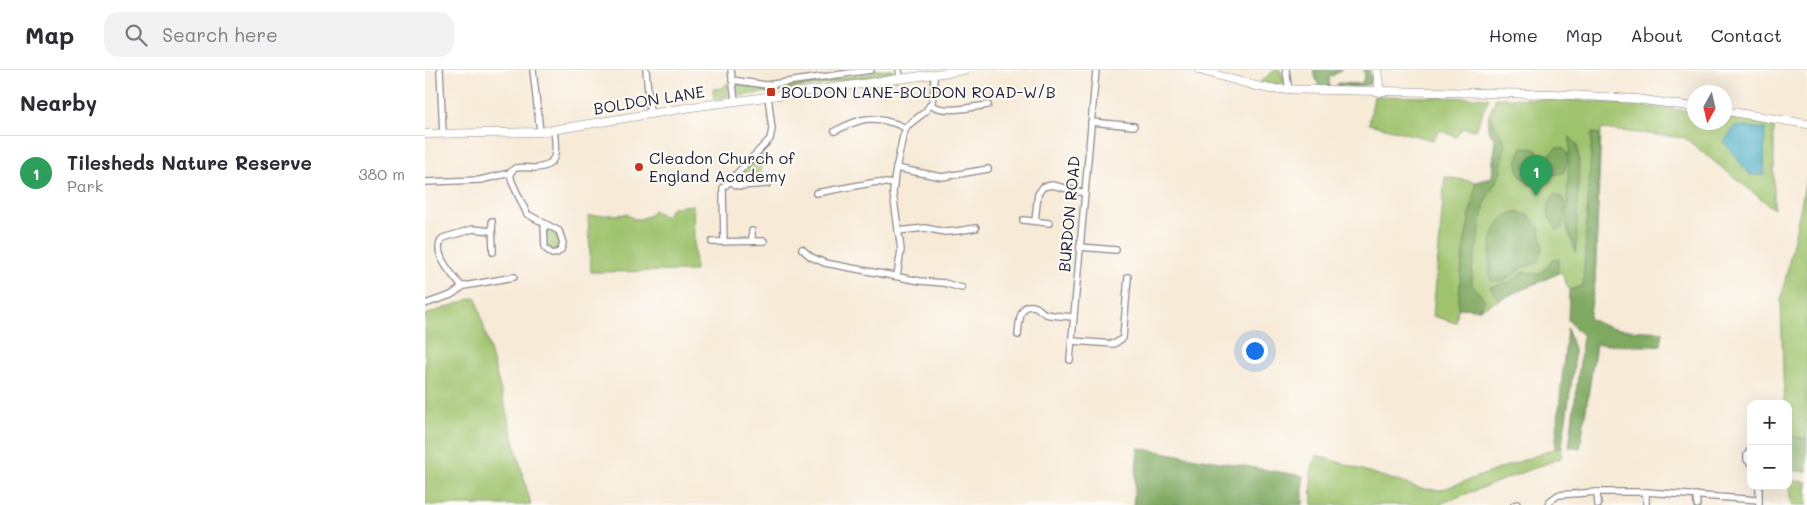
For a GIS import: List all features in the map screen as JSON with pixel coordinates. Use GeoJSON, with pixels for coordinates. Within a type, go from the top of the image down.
{"type":"FeatureCollection","features":[{"type":"Feature","properties":{"kind":"street"},"geometry":{"type":"LineString","coordinates":[[440,70],[443,134]]}},
{"type":"Feature","properties":{"kind":"street"},"geometry":{"type":"LineString","coordinates":[[533,70],[541,132]]}},
{"type":"Feature","properties":{"kind":"street"},"geometry":{"type":"LineString","coordinates":[[647,70],[650,113]]}},
{"type":"Feature","properties":{"kind":"street"},"geometry":{"type":"LineString","coordinates":[[731,70],[735,100]]}},
{"type":"Feature","properties":{"kind":"street"},"geometry":{"type":"LineString","coordinates":[[732,80],[766,85],[871,70]]}},
{"type":"Feature","properties":{"kind":"street","name":"BOLDON LANE"},"geometry":{"type":"LineString","coordinates":[[425,134],[541,132],[900,74],[933,74],[965,70]]}},
{"type":"Feature","properties":{"kind":"street","name":"BURDON ROAD"},"geometry":{"type":"LineString","coordinates":[[1070,360],[1096,70]]}},
{"type":"Feature","properties":{"kind":"street"},"geometry":{"type":"LineString","coordinates":[[1199,70],[1219,73],[1252,85],[1289,90],[1553,94],[1636,99],[1687,106]]}},
{"type":"Feature","properties":{"kind":"street"},"geometry":{"type":"LineString","coordinates":[[1286,70],[1289,90]]}},
{"type":"Feature","properties":{"kind":"street"},"geometry":{"type":"LineString","coordinates":[[1377,70],[1380,92]]}},
{"type":"Feature","properties":{"kind":"street"},"geometry":{"type":"LineString","coordinates":[[897,276],[901,250],[894,184],[896,168],[906,128],[931,105],[934,95],[933,74]]}},
{"type":"Feature","properties":{"kind":"street"},"geometry":{"type":"LineString","coordinates":[[724,242],[721,192],[730,180],[770,139],[773,129],[768,96]]}},
{"type":"Feature","properties":{"kind":"street"},"geometry":{"type":"LineString","coordinates":[[931,105],[938,109],[988,105]]}},
{"type":"Feature","properties":{"kind":"street"},"geometry":{"type":"LineString","coordinates":[[1732,112],[1807,124]]}},
{"type":"Feature","properties":{"kind":"street"},"geometry":{"type":"LineString","coordinates":[[835,131],[861,120],[895,123],[906,128]]}},
{"type":"Feature","properties":{"kind":"street"},"geometry":{"type":"LineString","coordinates":[[1091,122],[1134,126]]}},
{"type":"Feature","properties":{"kind":"street"},"geometry":{"type":"LineString","coordinates":[[425,182],[480,180],[510,173],[515,168],[543,167],[555,159],[554,130]]}},
{"type":"Feature","properties":{"kind":"street"},"geometry":{"type":"LineString","coordinates":[[896,168],[942,177],[988,169]]}},
{"type":"Feature","properties":{"kind":"street"},"geometry":{"type":"LineString","coordinates":[[510,173],[512,182],[527,214],[544,223],[559,231],[562,236],[561,250],[557,253],[552,254],[545,248],[544,223]]}},
{"type":"Feature","properties":{"kind":"street"},"geometry":{"type":"LineString","coordinates":[[730,180],[740,186],[767,184]]}},
{"type":"Feature","properties":{"kind":"street"},"geometry":{"type":"LineString","coordinates":[[816,193],[877,182],[894,184]]}},
{"type":"Feature","properties":{"kind":"street"},"geometry":{"type":"LineString","coordinates":[[1035,221],[1038,194],[1043,186],[1085,193]]}},
{"type":"Feature","properties":{"kind":"street"},"geometry":{"type":"LineString","coordinates":[[1023,220],[1049,223]]}},
{"type":"Feature","properties":{"kind":"street"},"geometry":{"type":"LineString","coordinates":[[492,221],[493,252]]}},
{"type":"Feature","properties":{"kind":"street"},"geometry":{"type":"LineString","coordinates":[[899,231],[925,228],[945,232],[976,228]]}},
{"type":"Feature","properties":{"kind":"street"},"geometry":{"type":"LineString","coordinates":[[462,287],[443,261],[439,250],[440,241],[443,238],[473,229],[492,232]]}},
{"type":"Feature","properties":{"kind":"street"},"geometry":{"type":"LineString","coordinates":[[752,231],[752,241]]}},
{"type":"Feature","properties":{"kind":"street"},"geometry":{"type":"LineString","coordinates":[[712,242],[764,241]]}},
{"type":"Feature","properties":{"kind":"street"},"geometry":{"type":"LineString","coordinates":[[1080,247],[1116,250]]}},
{"type":"Feature","properties":{"kind":"street"},"geometry":{"type":"LineString","coordinates":[[802,249],[811,257],[825,263],[920,281],[943,283],[962,288]]}},
{"type":"Feature","properties":{"kind":"street"},"geometry":{"type":"LineString","coordinates":[[425,304],[451,295],[462,287],[514,277]]}},
{"type":"Feature","properties":{"kind":"street"},"geometry":{"type":"LineString","coordinates":[[1072,341],[1115,344],[1123,338],[1128,277]]}},
{"type":"Feature","properties":{"kind":"street"},"geometry":{"type":"LineString","coordinates":[[1018,335],[1021,311],[1029,306],[1034,306],[1046,314],[1074,316]]}},
{"type":"Feature","properties":{"kind":"street"},"geometry":{"type":"LineString","coordinates":[[1549,505],[1549,501],[1558,495],[1597,492],[1696,495],[1759,502]]}},
{"type":"Feature","properties":{"kind":"street"},"geometry":{"type":"LineString","coordinates":[[1597,492],[1598,505]]}},
{"type":"Feature","properties":{"kind":"street"},"geometry":{"type":"LineString","coordinates":[[1646,492],[1646,505]]}},
{"type":"Feature","properties":{"kind":"street"},"geometry":{"type":"LineString","coordinates":[[1696,495],[1697,505]]}},
{"type":"Feature","properties":{"kind":"green space"},"geometry":{"type":"Polygon","coordinates":[[[877,70],[894,70],[889,75],[740,96],[736,90],[738,83],[761,88],[869,74],[877,70]]]}},
{"type":"Feature","properties":{"kind":"green space"},"geometry":{"type":"Polygon","coordinates":[[[1275,70],[1280,70],[1284,81],[1282,85],[1260,82],[1275,70]]]}},
{"type":"Feature","properties":{"kind":"green space"},"geometry":{"type":"Polygon","coordinates":[[[1313,70],[1342,70],[1329,78],[1330,87],[1319,87],[1313,70]]]}},
{"type":"Feature","properties":{"kind":"green space"},"geometry":{"type":"Polygon","coordinates":[[[1363,70],[1369,70],[1370,84],[1357,87],[1337,86],[1338,83],[1361,84],[1365,76],[1363,70]]]}},
{"type":"Feature","properties":{"kind":"green space"},"geometry":{"type":"Polygon","coordinates":[[[727,83],[728,96],[714,100],[713,89],[722,88],[727,83]]]}},
{"type":"Feature","properties":{"kind":"green space"},"geometry":{"type":"Polygon","coordinates":[[[1374,96],[1489,98],[1475,130],[1462,128],[1456,137],[1440,130],[1433,140],[1369,124],[1374,96]]]}},
{"type":"Feature","properties":{"kind":"green space"},"geometry":{"type":"Polygon","coordinates":[[[1496,98],[1571,100],[1620,103],[1687,111],[1687,130],[1732,130],[1732,118],[1774,124],[1774,209],[1685,138],[1601,129],[1595,283],[1569,290],[1561,272],[1479,309],[1458,308],[1456,323],[1433,316],[1445,177],[1476,182],[1492,178],[1495,139],[1489,133],[1489,115],[1496,98]]]}},
{"type":"Feature","properties":{"kind":"green space"},"geometry":{"type":"Polygon","coordinates":[[[1489,115],[1505,142],[1501,172],[1485,202],[1472,270],[1472,285],[1485,300],[1479,309],[1458,308],[1463,251],[1476,182],[1492,178],[1495,139],[1489,133],[1489,115]]]}},
{"type":"Feature","properties":{"kind":"green space"},"geometry":{"type":"Polygon","coordinates":[[[1592,133],[1600,134],[1595,283],[1589,318],[1597,323],[1615,328],[1663,332],[1661,345],[1596,344],[1580,449],[1569,447],[1583,336],[1568,320],[1569,290],[1583,286],[1592,133]]]}},
{"type":"Feature","properties":{"kind":"green space"},"geometry":{"type":"Polygon","coordinates":[[[1570,137],[1577,144],[1579,158],[1576,252],[1566,224],[1570,137]]]}},
{"type":"Feature","properties":{"kind":"green space"},"geometry":{"type":"Polygon","coordinates":[[[1522,147],[1537,150],[1536,183],[1530,185],[1519,173],[1517,163],[1522,147]]]}},
{"type":"Feature","properties":{"kind":"green space"},"geometry":{"type":"Polygon","coordinates":[[[1556,148],[1562,148],[1567,153],[1567,162],[1564,172],[1555,175],[1548,170],[1549,155],[1556,148]]]}},
{"type":"Feature","properties":{"kind":"green space"},"geometry":{"type":"Polygon","coordinates":[[[763,150],[759,180],[742,181],[736,179],[763,150]]]}},
{"type":"Feature","properties":{"kind":"green space"},"geometry":{"type":"Polygon","coordinates":[[[1807,176],[1807,439],[1792,437],[1792,400],[1784,400],[1781,300],[1807,176]]]}},
{"type":"Feature","properties":{"kind":"green space"},"geometry":{"type":"Polygon","coordinates":[[[1554,195],[1561,197],[1564,201],[1565,210],[1562,228],[1557,230],[1548,213],[1549,205],[1554,195]]]}},
{"type":"Feature","properties":{"kind":"green space"},"geometry":{"type":"Polygon","coordinates":[[[693,205],[695,271],[591,272],[588,216],[627,214],[634,219],[640,219],[650,215],[653,210],[666,217],[672,207],[693,205]]]}},
{"type":"Feature","properties":{"kind":"green space"},"geometry":{"type":"Polygon","coordinates":[[[1515,212],[1528,215],[1539,227],[1543,245],[1538,263],[1523,267],[1505,281],[1491,281],[1490,256],[1492,238],[1504,217],[1515,212]]]}},
{"type":"Feature","properties":{"kind":"green space"},"geometry":{"type":"Polygon","coordinates":[[[546,229],[556,231],[561,240],[559,249],[551,250],[546,245],[546,229]]]}},
{"type":"Feature","properties":{"kind":"green space"},"geometry":{"type":"Polygon","coordinates":[[[1559,259],[1557,274],[1499,300],[1490,287],[1508,283],[1523,272],[1540,274],[1553,260],[1559,259]]]}},
{"type":"Feature","properties":{"kind":"green space"},"geometry":{"type":"Polygon","coordinates":[[[476,297],[531,505],[425,505],[425,315],[476,297]]]}},
{"type":"Feature","properties":{"kind":"green space"},"geometry":{"type":"Polygon","coordinates":[[[1567,328],[1574,349],[1574,366],[1562,446],[1555,449],[1567,328]]]}},
{"type":"Feature","properties":{"kind":"green space"},"geometry":{"type":"Polygon","coordinates":[[[1792,437],[1807,439],[1807,472],[1792,470],[1792,437]]]}},
{"type":"Feature","properties":{"kind":"green space"},"geometry":{"type":"Polygon","coordinates":[[[1562,446],[1561,458],[1442,503],[1442,505],[1312,505],[1311,472],[1316,455],[1422,489],[1441,490],[1562,446]]]}},
{"type":"Feature","properties":{"kind":"green space"},"geometry":{"type":"Polygon","coordinates":[[[1138,448],[1303,476],[1303,505],[1133,505],[1138,448]]]}},
{"type":"Feature","properties":{"kind":"green space"},"geometry":{"type":"Polygon","coordinates":[[[1792,480],[1807,482],[1807,505],[1791,505],[1789,490],[1792,490],[1792,480]]]}},
{"type":"Feature","properties":{"kind":"water"},"geometry":{"type":"Polygon","coordinates":[[[1735,126],[1765,129],[1764,175],[1750,175],[1724,142],[1735,126]]]}},
{"type":"Feature","properties":{"kind":"place","name":"BOLDON LANE-BOLDON ROAD-W/B"},"geometry":{"type":"Point","coordinates":[771,92]}},
{"type":"Feature","properties":{"kind":"place","name":"Cleadon Church of England Academy"},"geometry":{"type":"Point","coordinates":[639,167]}},
{"type":"Feature","properties":{"kind":"place","name":"Tilesheds Nature Reserve"},"geometry":{"type":"Point","coordinates":[1536,196]}}]}
